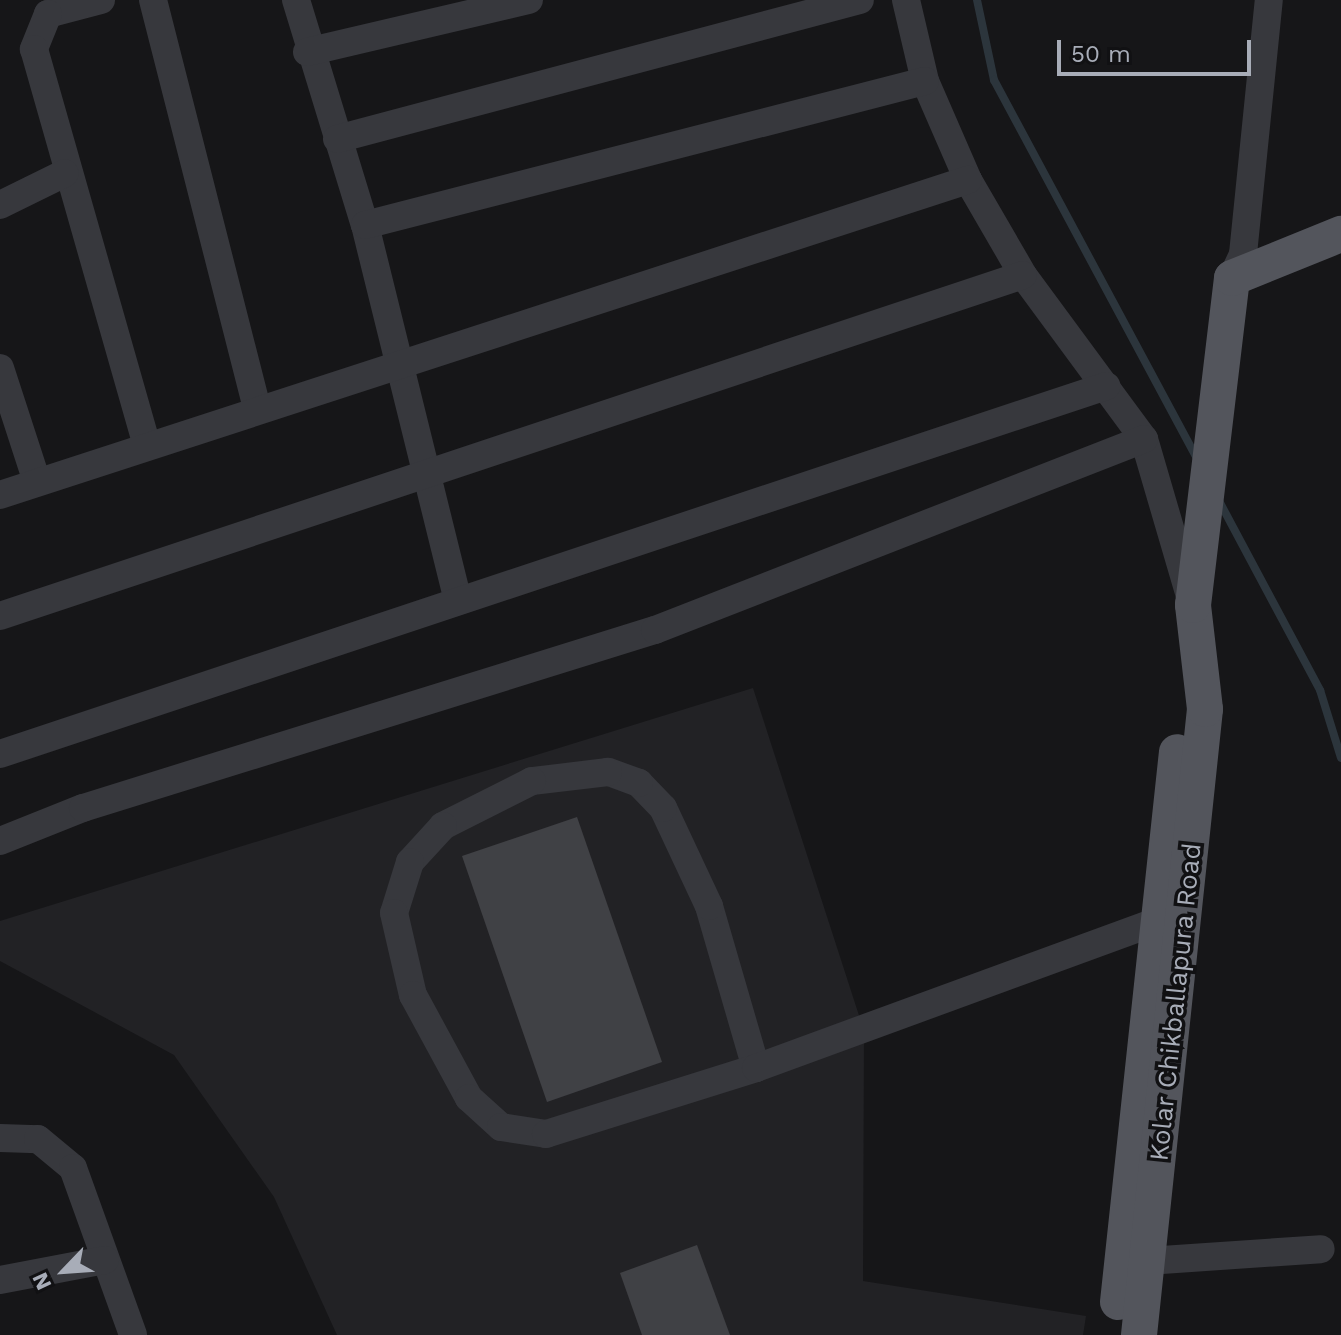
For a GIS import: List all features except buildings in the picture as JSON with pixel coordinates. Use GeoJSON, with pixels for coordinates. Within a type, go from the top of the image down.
{"type":"FeatureCollection","features":[{"type":"Feature","properties":{"kind":"main road"},"geometry":{"type":"LineString","coordinates":[[1232,278],[1341,234]]}},
{"type":"Feature","properties":{"kind":"main road","name":"Kolar Chikballapura Road"},"geometry":{"type":"LineString","coordinates":[[1139,1335],[1205,709],[1198,669],[1197,592],[1220,353],[1232,278]]}},
{"type":"Feature","properties":{"kind":"main road"},"geometry":{"type":"LineString","coordinates":[[1115,1335],[1156,922],[1184,702],[1198,669]]}},
{"type":"Feature","properties":{"kind":"street"},"geometry":{"type":"LineString","coordinates":[[101,0],[48,14],[35,32],[65,173],[147,445]]}},
{"type":"Feature","properties":{"kind":"street"},"geometry":{"type":"LineString","coordinates":[[153,0],[257,409]]}},
{"type":"Feature","properties":{"kind":"street"},"geometry":{"type":"LineString","coordinates":[[296,0],[307,52],[365,225],[457,596]]}},
{"type":"Feature","properties":{"kind":"street"},"geometry":{"type":"LineString","coordinates":[[307,52],[529,0]]}},
{"type":"Feature","properties":{"kind":"street"},"geometry":{"type":"LineString","coordinates":[[337,139],[860,0]]}},
{"type":"Feature","properties":{"kind":"street"},"geometry":{"type":"LineString","coordinates":[[906,0],[925,81],[968,180],[1023,275],[1144,439],[1197,592]]}},
{"type":"Feature","properties":{"kind":"street"},"geometry":{"type":"LineString","coordinates":[[1232,278],[1243,254],[1269,0]]}},
{"type":"Feature","properties":{"kind":"street"},"geometry":{"type":"LineString","coordinates":[[365,225],[925,81]]}},
{"type":"Feature","properties":{"kind":"street"},"geometry":{"type":"LineString","coordinates":[[0,205],[65,173]]}},
{"type":"Feature","properties":{"kind":"street"},"geometry":{"type":"LineString","coordinates":[[0,495],[968,180]]}},
{"type":"Feature","properties":{"kind":"street"},"geometry":{"type":"LineString","coordinates":[[0,616],[1023,275]]}},
{"type":"Feature","properties":{"kind":"street"},"geometry":{"type":"LineString","coordinates":[[0,368],[37,482]]}},
{"type":"Feature","properties":{"kind":"street"},"geometry":{"type":"LineString","coordinates":[[0,754],[457,596],[1106,386]]}},
{"type":"Feature","properties":{"kind":"street"},"geometry":{"type":"LineString","coordinates":[[0,841],[83,808],[655,630],[1144,439]]}},
{"type":"Feature","properties":{"kind":"street"},"geometry":{"type":"LineString","coordinates":[[756,1068],[709,906],[663,808],[639,783],[608,772],[532,781],[443,826],[410,862],[394,913],[413,995],[469,1098],[501,1127],[546,1134],[756,1068],[1156,922]]}},
{"type":"Feature","properties":{"kind":"street"},"geometry":{"type":"LineString","coordinates":[[0,1138],[38,1139],[65,1156],[133,1335]]}},
{"type":"Feature","properties":{"kind":"street"},"geometry":{"type":"LineString","coordinates":[[1147,1261],[1321,1249]]}},
{"type":"Feature","properties":{"kind":"street"},"geometry":{"type":"LineString","coordinates":[[0,1280],[105,1260]]}},
{"type":"Feature","properties":{"kind":"shaded area"},"geometry":{"type":"Polygon","coordinates":[[[753,688],[864,1031],[863,1281],[1086,1316],[1083,1335],[337,1335],[274,1197],[174,1055],[0,961],[0,921],[753,688]]]}},
{"type":"Feature","properties":{"kind":"waterway"},"geometry":{"type":"LineString","coordinates":[[977,0],[994,80],[1197,459]]}},
{"type":"Feature","properties":{"kind":"waterway"},"geometry":{"type":"LineString","coordinates":[[1218,499],[1320,690],[1341,758]]}}]}
